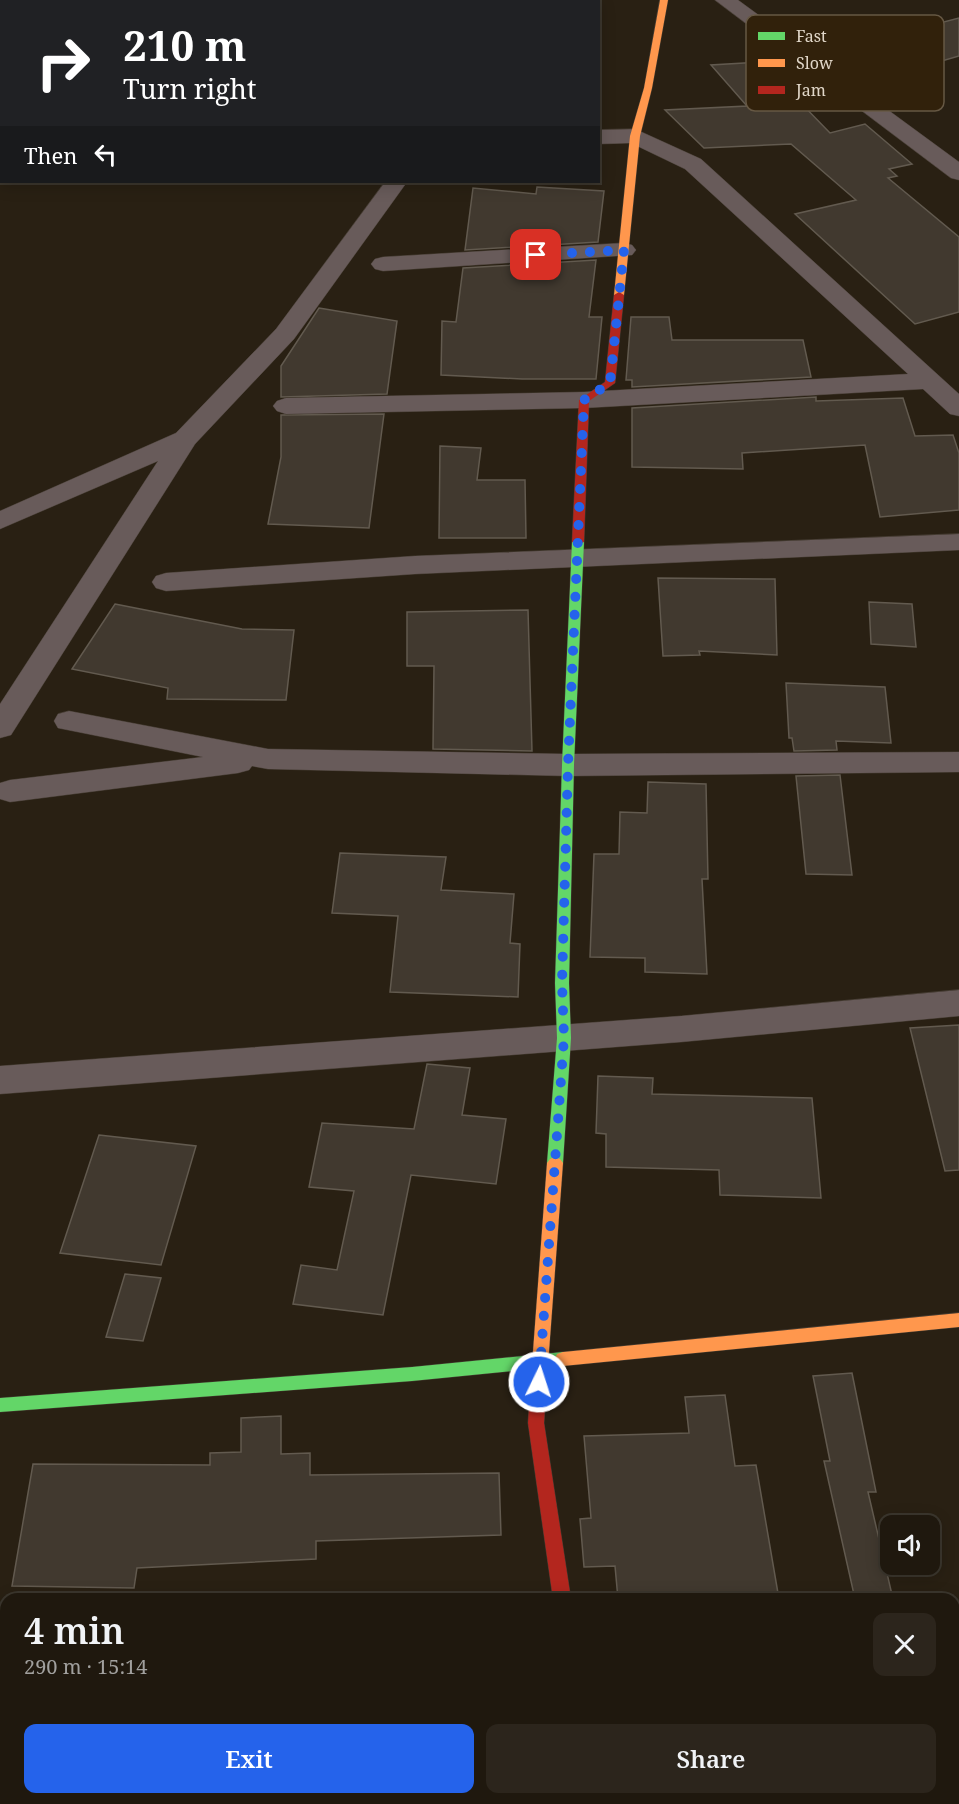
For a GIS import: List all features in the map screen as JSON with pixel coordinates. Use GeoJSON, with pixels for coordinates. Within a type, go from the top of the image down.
{"type":"FeatureCollection","features":[{"type":"Feature","properties":{"kind":"street"},"geometry":{"type":"LineString","coordinates":[[584,400],[610,383],[635,136],[648,88],[664,0]]}},
{"type":"Feature","properties":{"kind":"street"},"geometry":{"type":"LineString","coordinates":[[724,0],[746,16]]}},
{"type":"Feature","properties":{"kind":"street"},"geometry":{"type":"LineString","coordinates":[[875,111],[959,173]]}},
{"type":"Feature","properties":{"kind":"street"},"geometry":{"type":"LineString","coordinates":[[600,137],[635,136],[693,164],[959,408]]}},
{"type":"Feature","properties":{"kind":"street"},"geometry":{"type":"LineString","coordinates":[[0,728],[185,439],[285,334],[395,183]]}},
{"type":"Feature","properties":{"kind":"street"},"geometry":{"type":"LineString","coordinates":[[383,264],[624,250]]}},
{"type":"Feature","properties":{"kind":"street"},"geometry":{"type":"LineString","coordinates":[[286,406],[584,400],[928,381]]}},
{"type":"Feature","properties":{"kind":"street"},"geometry":{"type":"LineString","coordinates":[[561,1593],[536,1423],[564,1038],[562,983],[568,765],[584,400]]}},
{"type":"Feature","properties":{"kind":"street"},"geometry":{"type":"LineString","coordinates":[[0,521],[185,439]]}},
{"type":"Feature","properties":{"kind":"street"},"geometry":{"type":"LineString","coordinates":[[166,582],[415,565],[959,542]]}},
{"type":"Feature","properties":{"kind":"street"},"geometry":{"type":"LineString","coordinates":[[69,721],[268,759]]}},
{"type":"Feature","properties":{"kind":"street"},"geometry":{"type":"LineString","coordinates":[[10,791],[268,759],[568,765],[959,762]]}},
{"type":"Feature","properties":{"kind":"street"},"geometry":{"type":"LineString","coordinates":[[0,1080],[564,1038],[959,1003]]}},
{"type":"Feature","properties":{"kind":"street"},"geometry":{"type":"LineString","coordinates":[[0,1405],[412,1374],[959,1320]]}},
{"type":"Feature","properties":{"kind":"building"},"geometry":{"type":"Polygon","coordinates":[[[959,18],[959,56],[944,60],[944,22],[959,18]]]}},
{"type":"Feature","properties":{"kind":"building"},"geometry":{"type":"Polygon","coordinates":[[[746,63],[746,105],[711,65],[746,63]]]}},
{"type":"Feature","properties":{"kind":"building"},"geometry":{"type":"Polygon","coordinates":[[[746,106],[746,111],[809,111],[830,133],[865,124],[912,164],[889,169],[897,176],[888,178],[959,237],[959,312],[915,324],[795,214],[856,200],[791,144],[704,148],[665,110],[746,106]]]}},
{"type":"Feature","properties":{"kind":"building"},"geometry":{"type":"Polygon","coordinates":[[[537,187],[604,191],[598,242],[465,250],[473,188],[536,194],[537,187]]]}},
{"type":"Feature","properties":{"kind":"building"},"geometry":{"type":"Polygon","coordinates":[[[596,260],[589,317],[602,317],[596,379],[522,379],[441,375],[442,321],[456,322],[463,268],[596,260]]]}},
{"type":"Feature","properties":{"kind":"building"},"geometry":{"type":"Polygon","coordinates":[[[319,308],[397,321],[387,394],[281,397],[281,366],[319,308]]]}},
{"type":"Feature","properties":{"kind":"building"},"geometry":{"type":"Polygon","coordinates":[[[631,317],[669,317],[672,340],[803,340],[811,377],[632,387],[632,380],[626,380],[631,317]]]}},
{"type":"Feature","properties":{"kind":"building"},"geometry":{"type":"Polygon","coordinates":[[[816,397],[816,401],[903,398],[915,436],[953,435],[959,453],[959,510],[880,517],[865,445],[742,453],[743,469],[632,467],[632,408],[816,397]]]}},
{"type":"Feature","properties":{"kind":"building"},"geometry":{"type":"Polygon","coordinates":[[[384,414],[369,528],[268,524],[281,457],[281,415],[384,414]]]}},
{"type":"Feature","properties":{"kind":"building"},"geometry":{"type":"Polygon","coordinates":[[[440,446],[481,448],[477,480],[525,480],[526,538],[439,538],[440,446]]]}},
{"type":"Feature","properties":{"kind":"building"},"geometry":{"type":"Polygon","coordinates":[[[658,578],[775,579],[777,655],[699,651],[700,655],[663,656],[658,578]]]}},
{"type":"Feature","properties":{"kind":"building"},"geometry":{"type":"Polygon","coordinates":[[[869,602],[912,604],[916,647],[871,644],[869,602]]]}},
{"type":"Feature","properties":{"kind":"building"},"geometry":{"type":"Polygon","coordinates":[[[115,604],[242,629],[294,630],[286,700],[167,699],[168,688],[72,669],[115,604]]]}},
{"type":"Feature","properties":{"kind":"building"},"geometry":{"type":"Polygon","coordinates":[[[528,610],[532,751],[433,749],[434,666],[407,666],[407,612],[528,610]]]}},
{"type":"Feature","properties":{"kind":"building"},"geometry":{"type":"Polygon","coordinates":[[[786,683],[885,687],[891,743],[836,741],[837,750],[794,751],[792,738],[789,738],[786,683]]]}},
{"type":"Feature","properties":{"kind":"building"},"geometry":{"type":"Polygon","coordinates":[[[840,775],[852,875],[806,874],[796,776],[840,775]]]}},
{"type":"Feature","properties":{"kind":"building"},"geometry":{"type":"Polygon","coordinates":[[[648,782],[706,784],[708,879],[702,879],[707,974],[645,972],[645,958],[590,957],[594,854],[619,854],[620,812],[647,813],[648,782]]]}},
{"type":"Feature","properties":{"kind":"building"},"geometry":{"type":"Polygon","coordinates":[[[340,853],[446,857],[441,890],[514,894],[510,943],[520,944],[518,997],[390,992],[398,916],[332,913],[340,853]]]}},
{"type":"Feature","properties":{"kind":"building"},"geometry":{"type":"Polygon","coordinates":[[[959,1025],[959,1170],[945,1171],[910,1028],[959,1025]]]}},
{"type":"Feature","properties":{"kind":"building"},"geometry":{"type":"Polygon","coordinates":[[[427,1064],[470,1068],[462,1115],[506,1119],[496,1184],[411,1175],[383,1315],[293,1304],[301,1265],[337,1270],[354,1191],[309,1187],[322,1123],[414,1129],[427,1064]]]}},
{"type":"Feature","properties":{"kind":"building"},"geometry":{"type":"Polygon","coordinates":[[[598,1076],[653,1078],[652,1094],[812,1098],[821,1198],[720,1195],[719,1170],[606,1167],[606,1134],[596,1133],[598,1076]]]}},
{"type":"Feature","properties":{"kind":"building"},"geometry":{"type":"Polygon","coordinates":[[[99,1135],[196,1146],[161,1265],[60,1253],[99,1135]]]}},
{"type":"Feature","properties":{"kind":"building"},"geometry":{"type":"Polygon","coordinates":[[[125,1274],[161,1278],[143,1341],[106,1337],[125,1274]]]}},
{"type":"Feature","properties":{"kind":"building"},"geometry":{"type":"Polygon","coordinates":[[[852,1373],[876,1492],[868,1492],[880,1543],[880,1575],[887,1575],[892,1593],[854,1593],[824,1461],[830,1461],[813,1376],[852,1373]]]}},
{"type":"Feature","properties":{"kind":"building"},"geometry":{"type":"Polygon","coordinates":[[[725,1395],[735,1466],[756,1465],[778,1593],[617,1593],[615,1566],[584,1567],[580,1519],[591,1518],[584,1436],[689,1433],[685,1397],[725,1395]]]}},
{"type":"Feature","properties":{"kind":"building"},"geometry":{"type":"Polygon","coordinates":[[[281,1416],[281,1454],[310,1453],[310,1475],[499,1473],[501,1535],[316,1541],[316,1559],[137,1568],[134,1588],[12,1586],[33,1464],[210,1465],[210,1453],[241,1452],[241,1418],[281,1416]]]}},
{"type":"Feature","properties":{"kind":"traffic: fast"},"geometry":{"type":"LineString","coordinates":[[555,1163],[564,1038],[562,983],[568,765],[578,542]]}},
{"type":"Feature","properties":{"kind":"traffic: fast"},"geometry":{"type":"LineString","coordinates":[[0,1405],[412,1374],[563,1359]]}},
{"type":"Feature","properties":{"kind":"traffic: slow"},"geometry":{"type":"LineString","coordinates":[[619,295],[635,136],[648,88],[664,0]]}},
{"type":"Feature","properties":{"kind":"traffic: slow"},"geometry":{"type":"LineString","coordinates":[[538,1392],[555,1163]]}},
{"type":"Feature","properties":{"kind":"traffic: slow"},"geometry":{"type":"LineString","coordinates":[[563,1359],[959,1320]]}},
{"type":"Feature","properties":{"kind":"traffic: jam"},"geometry":{"type":"LineString","coordinates":[[578,542],[584,400],[610,383],[619,295]]}},
{"type":"Feature","properties":{"kind":"traffic: jam"},"geometry":{"type":"LineString","coordinates":[[538,1392],[536,1423],[561,1593]]}},
{"type":"Feature","properties":{"kind":"route"},"geometry":{"type":"LineString","coordinates":[[536,255],[624,250],[610,383],[584,400],[568,765],[562,983],[564,1038],[539,1382]]}}]}
